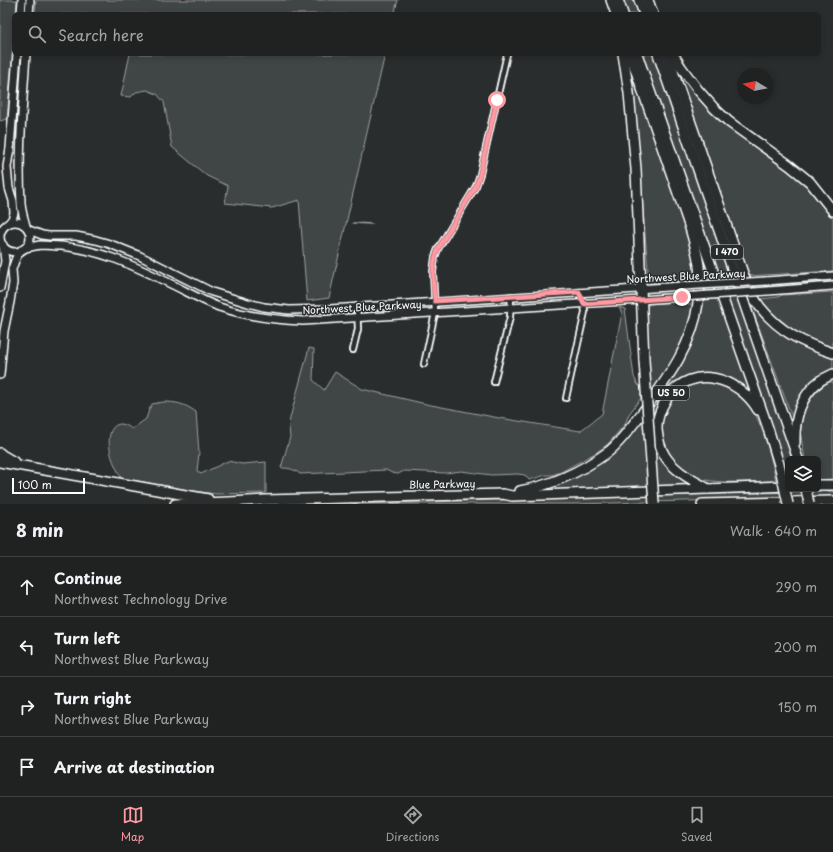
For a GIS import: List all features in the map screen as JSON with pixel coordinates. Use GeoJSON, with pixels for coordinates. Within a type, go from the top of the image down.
{"type":"FeatureCollection","features":[{"type":"Feature","properties":{"kind":"highway"},"geometry":{"type":"LineString","coordinates":[[610,0],[613,12]]}},
{"type":"Feature","properties":{"kind":"highway"},"geometry":{"type":"LineString","coordinates":[[618,0],[622,12]]}},
{"type":"Feature","properties":{"kind":"highway"},"geometry":{"type":"LineString","coordinates":[[639,0],[643,12]]}},
{"type":"Feature","properties":{"kind":"highway"},"geometry":{"type":"LineString","coordinates":[[648,0],[652,12]]}},
{"type":"Feature","properties":{"kind":"highway"},"geometry":{"type":"LineString","coordinates":[[623,56],[629,93],[636,170],[640,288],[654,504]]}},
{"type":"Feature","properties":{"kind":"highway"},"geometry":{"type":"LineString","coordinates":[[503,494],[530,489],[562,479],[592,463],[610,450],[632,425],[673,368],[682,353],[695,321],[700,288],[697,249],[631,56]]}},
{"type":"Feature","properties":{"kind":"highway","name":"I 470"},"geometry":{"type":"LineString","coordinates":[[638,56],[768,428],[780,468],[788,504]]}},
{"type":"Feature","properties":{"kind":"highway","name":"I 470"},"geometry":{"type":"LineString","coordinates":[[659,56],[797,455]]}},
{"type":"Feature","properties":{"kind":"highway"},"geometry":{"type":"LineString","coordinates":[[668,56],[750,290],[759,306],[780,327],[793,337],[833,353]]}},
{"type":"Feature","properties":{"kind":"highway"},"geometry":{"type":"LineString","coordinates":[[674,56],[698,90],[714,108],[729,122],[810,182],[833,211]]}},
{"type":"Feature","properties":{"kind":"highway"},"geometry":{"type":"LineString","coordinates":[[797,455],[796,426],[798,413],[804,398],[822,380],[833,374]]}},
{"type":"Feature","properties":{"kind":"highway","name":"US 50"},"geometry":{"type":"LineString","coordinates":[[708,489],[680,472],[665,457],[660,448],[657,426],[658,416],[663,404],[670,394],[677,387],[694,379],[715,378],[727,382],[747,396],[755,405],[768,428]]}},
{"type":"Feature","properties":{"kind":"highway"},"geometry":{"type":"LineString","coordinates":[[0,453],[20,465]]}},
{"type":"Feature","properties":{"kind":"highway"},"geometry":{"type":"LineString","coordinates":[[0,462],[229,502]]}},
{"type":"Feature","properties":{"kind":"highway"},"geometry":{"type":"LineString","coordinates":[[821,485],[833,485]]}},
{"type":"Feature","properties":{"kind":"highway","name":"Blue Parkway"},"geometry":{"type":"LineString","coordinates":[[175,504],[265,500],[503,494],[512,496],[785,486]]}},
{"type":"Feature","properties":{"kind":"highway"},"geometry":{"type":"LineString","coordinates":[[807,492],[809,504]]}},
{"type":"Feature","properties":{"kind":"highway"},"geometry":{"type":"LineString","coordinates":[[702,504],[833,500]]}},
{"type":"Feature","properties":{"kind":"street"},"geometry":{"type":"LineString","coordinates":[[20,12],[22,0]]}},
{"type":"Feature","properties":{"kind":"street"},"geometry":{"type":"LineString","coordinates":[[29,12],[30,0]]}},
{"type":"Feature","properties":{"kind":"street"},"geometry":{"type":"LineString","coordinates":[[0,288],[5,261],[1,235],[4,225],[12,219],[14,213],[7,167],[10,148],[17,56]]}},
{"type":"Feature","properties":{"kind":"street"},"geometry":{"type":"LineString","coordinates":[[0,375],[4,331],[12,290],[12,269],[16,258],[28,244],[30,239],[21,203],[20,164],[26,56]]}},
{"type":"Feature","properties":{"kind":"street"},"geometry":{"type":"LineString","coordinates":[[424,364],[435,313],[433,272],[435,257],[438,249],[476,186],[507,56]]}},
{"type":"Feature","properties":{"kind":"street"},"geometry":{"type":"LineString","coordinates":[[4,225],[18,222],[22,223],[27,228]]}},
{"type":"Feature","properties":{"kind":"street","name":"Northwest Blue Parkway"},"geometry":{"type":"LineString","coordinates":[[27,228],[42,235],[76,236],[110,244],[140,256],[212,292],[264,307],[289,310],[833,276]]}},
{"type":"Feature","properties":{"kind":"street"},"geometry":{"type":"LineString","coordinates":[[2,243],[11,250],[16,251],[23,249]]}},
{"type":"Feature","properties":{"kind":"street","name":"Northwest Blue Parkway"},"geometry":{"type":"LineString","coordinates":[[23,249],[40,245],[86,250],[131,264],[208,302],[236,312],[270,319],[303,321],[584,304],[833,286]]}},
{"type":"Feature","properties":{"kind":"street"},"geometry":{"type":"LineString","coordinates":[[566,398],[585,312],[584,304],[579,292]]}},
{"type":"Feature","properties":{"kind":"street"},"geometry":{"type":"LineString","coordinates":[[494,382],[510,317],[511,296]]}},
{"type":"Feature","properties":{"kind":"street"},"geometry":{"type":"LineString","coordinates":[[353,350],[358,329],[357,306]]}},
{"type":"Feature","properties":{"kind":"shaded area"},"geometry":{"type":"Polygon","coordinates":[[[0,0],[17,0],[16,12],[12,12],[12,56],[7,119],[0,121],[0,0]]]}},
{"type":"Feature","properties":{"kind":"shaded area"},"geometry":{"type":"Polygon","coordinates":[[[36,0],[398,0],[395,12],[35,12],[36,0]]]}},
{"type":"Feature","properties":{"kind":"shaded area"},"geometry":{"type":"Polygon","coordinates":[[[623,0],[634,0],[638,12],[627,12],[623,0]]]}},
{"type":"Feature","properties":{"kind":"shaded area"},"geometry":{"type":"Polygon","coordinates":[[[130,56],[385,56],[329,298],[307,301],[299,200],[272,208],[225,203],[228,186],[207,176],[172,147],[164,102],[157,94],[147,90],[136,92],[131,97],[121,96],[130,56]]]}},
{"type":"Feature","properties":{"kind":"shaded area"},"geometry":{"type":"Polygon","coordinates":[[[643,56],[654,56],[793,456],[785,456],[785,468],[781,453],[643,56]]]}},
{"type":"Feature","properties":{"kind":"shaded area"},"geometry":{"type":"Polygon","coordinates":[[[670,56],[721,120],[737,134],[801,179],[825,205],[833,217],[833,271],[747,276],[670,56]]]}},
{"type":"Feature","properties":{"kind":"shaded area"},"geometry":{"type":"Polygon","coordinates":[[[627,62],[693,246],[697,280],[649,283],[641,185],[627,62]]]}},
{"type":"Feature","properties":{"kind":"shaded area"},"geometry":{"type":"Polygon","coordinates":[[[702,252],[752,397],[720,377],[674,387],[654,434],[689,484],[543,490],[597,463],[677,367],[704,271],[702,252]]]}},
{"type":"Feature","properties":{"kind":"shaded area"},"geometry":{"type":"Polygon","coordinates":[[[833,292],[833,350],[799,337],[774,318],[760,299],[778,297],[782,295],[833,292]]]}},
{"type":"Feature","properties":{"kind":"shaded area"},"geometry":{"type":"Polygon","coordinates":[[[749,300],[752,300],[798,343],[806,348],[833,357],[833,373],[823,377],[793,420],[749,300]]]}},
{"type":"Feature","properties":{"kind":"shaded area"},"geometry":{"type":"Polygon","coordinates":[[[677,302],[681,304],[696,304],[680,353],[650,398],[646,310],[650,304],[677,302]]]}},
{"type":"Feature","properties":{"kind":"shaded area"},"geometry":{"type":"Polygon","coordinates":[[[619,307],[625,309],[634,377],[638,385],[641,386],[641,398],[629,414],[625,424],[608,444],[597,452],[561,472],[529,480],[525,475],[518,474],[491,475],[461,471],[446,473],[404,471],[398,474],[386,470],[300,474],[291,469],[281,468],[290,437],[290,418],[309,348],[314,349],[313,380],[324,390],[335,372],[362,389],[426,404],[580,431],[602,414],[622,313],[619,307]]]}},
{"type":"Feature","properties":{"kind":"shaded area"},"geometry":{"type":"Polygon","coordinates":[[[833,380],[833,479],[821,480],[821,456],[804,456],[801,428],[804,411],[818,390],[833,380]]]}},
{"type":"Feature","properties":{"kind":"shaded area"},"geometry":{"type":"Polygon","coordinates":[[[705,382],[718,384],[739,393],[753,410],[759,421],[768,446],[776,481],[729,482],[704,480],[683,471],[672,459],[663,436],[662,429],[665,412],[676,395],[683,389],[705,382]]]}},
{"type":"Feature","properties":{"kind":"shaded area"},"geometry":{"type":"Polygon","coordinates":[[[163,402],[181,404],[196,412],[199,453],[197,471],[201,474],[228,461],[242,464],[266,462],[266,493],[216,494],[121,478],[114,464],[111,453],[109,441],[110,433],[114,427],[121,424],[132,429],[146,419],[152,404],[163,402]]]}},
{"type":"Feature","properties":{"kind":"shaded area"},"geometry":{"type":"Polygon","coordinates":[[[833,491],[833,497],[575,504],[353,504],[821,492],[833,491]]]}},
{"type":"Feature","properties":{"kind":"waterway"},"geometry":{"type":"LineString","coordinates":[[353,223],[372,224]]}},
{"type":"Feature","properties":{"kind":"route"},"geometry":{"type":"LineString","coordinates":[[497,100],[476,186],[438,249],[435,257],[433,272],[435,301],[579,292],[584,304],[682,297]]}}]}
